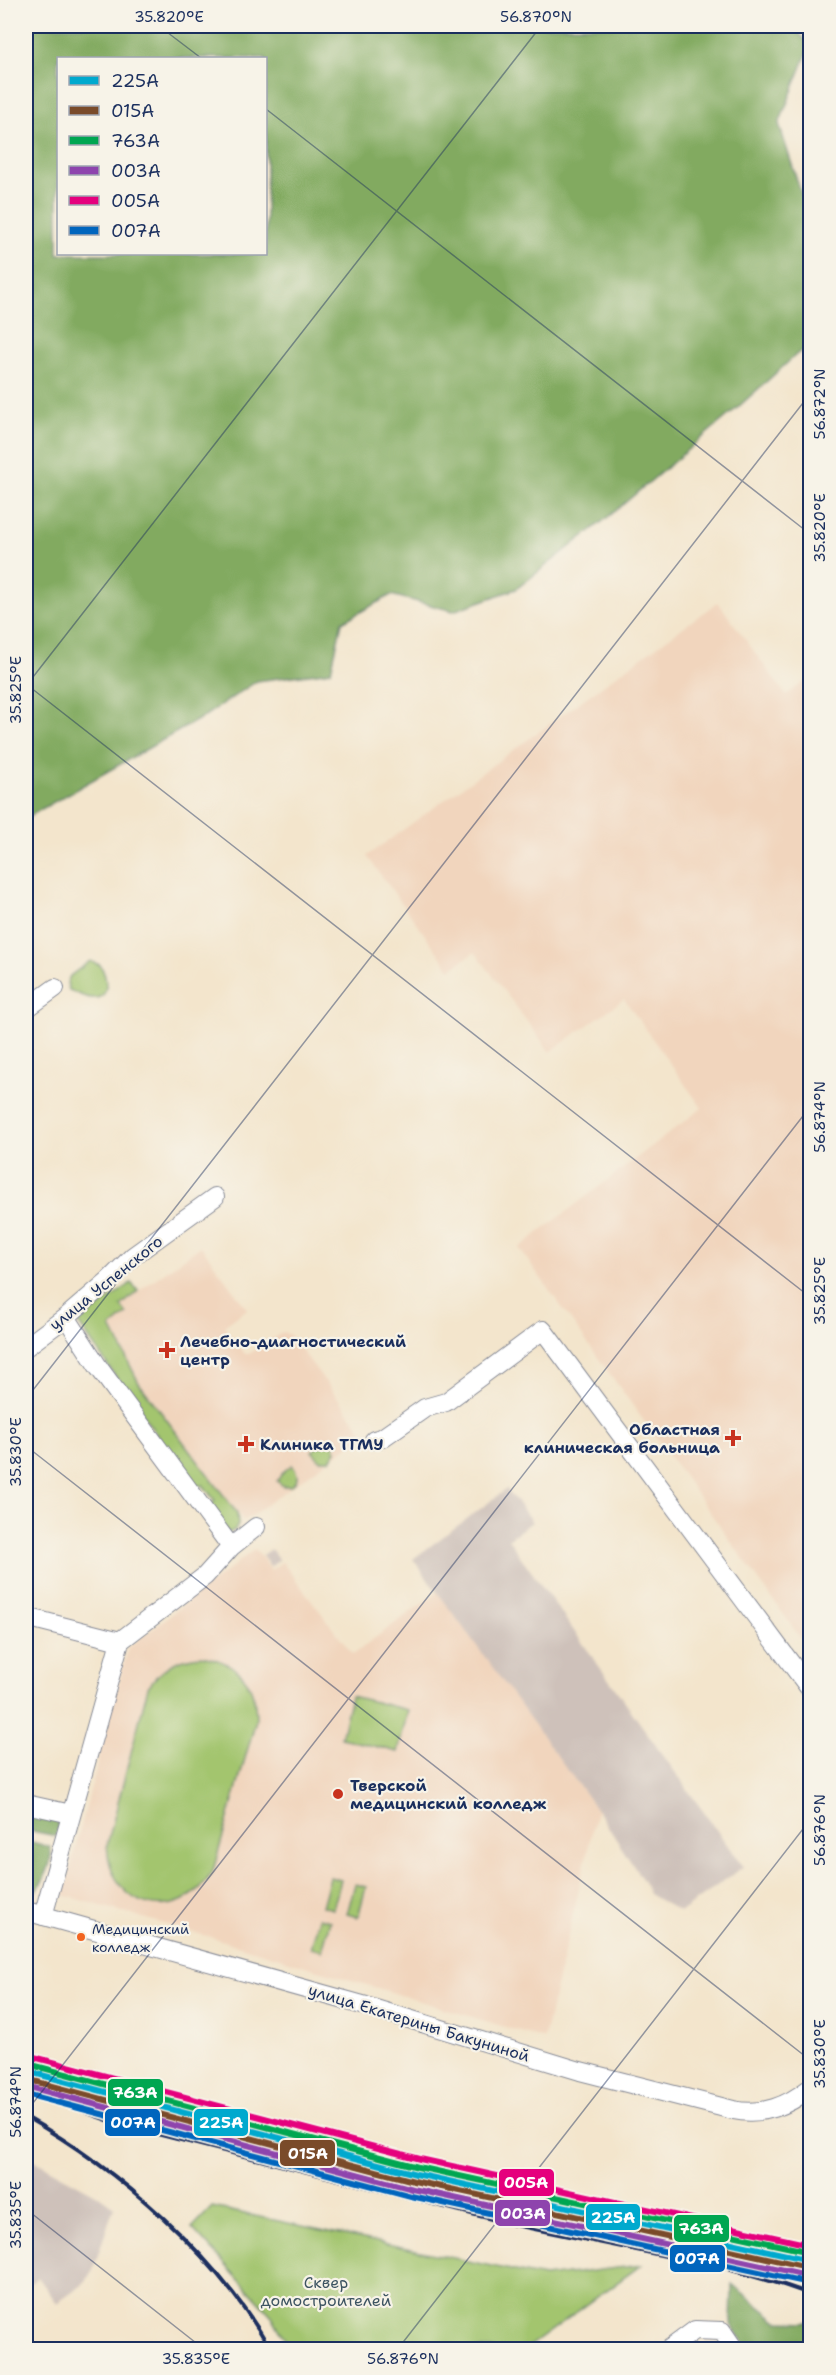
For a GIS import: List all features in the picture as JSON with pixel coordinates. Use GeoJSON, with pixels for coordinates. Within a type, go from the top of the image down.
{"type":"FeatureCollection","features":[{"type":"Feature","properties":{"kind":"street"},"geometry":{"type":"LineString","coordinates":[[26,1009],[55,988]]}},
{"type":"Feature","properties":{"kind":"street","name":"улица Успенского"},"geometry":{"type":"LineString","coordinates":[[26,1347],[66,1317],[133,1256],[215,1197]]}},
{"type":"Feature","properties":{"kind":"street"},"geometry":{"type":"LineString","coordinates":[[66,1317],[99,1368],[231,1547]]}},
{"type":"Feature","properties":{"kind":"street"},"geometry":{"type":"LineString","coordinates":[[374,1440],[382,1438],[425,1408],[446,1402],[543,1330],[810,1689]]}},
{"type":"Feature","properties":{"kind":"street"},"geometry":{"type":"LineString","coordinates":[[34,1914],[71,1814],[120,1641],[205,1576],[231,1547],[256,1527]]}},
{"type":"Feature","properties":{"kind":"street"},"geometry":{"type":"LineString","coordinates":[[26,1617],[120,1641]]}},
{"type":"Feature","properties":{"kind":"street"},"geometry":{"type":"LineString","coordinates":[[26,1804],[71,1814]]}},
{"type":"Feature","properties":{"kind":"street","name":"улица Екатерины Бакуниной"},"geometry":{"type":"LineString","coordinates":[[34,1914],[366,2006],[570,2068],[733,2110],[752,2112],[778,2108],[796,2099],[810,2088]]}},
{"type":"Feature","properties":{"kind":"street"},"geometry":{"type":"LineString","coordinates":[[668,2349],[695,2331],[722,2331],[735,2349]]}},
{"type":"Feature","properties":{"kind":"shaded area"},"geometry":{"type":"Polygon","coordinates":[[[718,602],[786,695],[810,678],[810,1651],[519,1248],[702,1108],[624,999],[550,1052],[475,952],[450,969],[367,856],[718,602]]]}},
{"type":"Feature","properties":{"kind":"shaded area"},"geometry":{"type":"Polygon","coordinates":[[[201,1246],[247,1309],[224,1326],[245,1354],[249,1354],[283,1332],[290,1335],[365,1434],[244,1521],[93,1324],[201,1246]]]}},
{"type":"Feature","properties":{"kind":"shaded area"},"geometry":{"type":"Polygon","coordinates":[[[507,1489],[532,1522],[508,1539],[743,1867],[680,1912],[649,1894],[644,1882],[597,1810],[413,1559],[507,1489]]]}},
{"type":"Feature","properties":{"kind":"shaded area","name":"Тверской медицинский колледж"},"geometry":{"type":"Polygon","coordinates":[[[255,1549],[271,1570],[282,1562],[353,1654],[438,1592],[597,1810],[544,2039],[217,1939],[63,1895],[128,1648],[255,1549]]]}},
{"type":"Feature","properties":{"kind":"shaded area"},"geometry":{"type":"Polygon","coordinates":[[[271,1549],[279,1560],[270,1567],[262,1555],[271,1549]]]}},
{"type":"Feature","properties":{"kind":"shaded area"},"geometry":{"type":"Polygon","coordinates":[[[26,2156],[96,2194],[114,2207],[91,2275],[81,2286],[57,2303],[38,2277],[26,2287],[26,2156]]]}},
{"type":"Feature","properties":{"kind":"green space"},"geometry":{"type":"Polygon","coordinates":[[[26,26],[793,26],[810,46],[779,124],[810,221],[810,345],[607,518],[516,589],[453,611],[391,595],[342,622],[331,671],[257,681],[203,717],[26,818],[26,26]]]}},
{"type":"Feature","properties":{"kind":"green space"},"geometry":{"type":"Polygon","coordinates":[[[90,961],[100,965],[105,975],[105,991],[98,998],[86,997],[69,990],[67,983],[70,976],[90,961]]]}},
{"type":"Feature","properties":{"kind":"green space"},"geometry":{"type":"Polygon","coordinates":[[[131,1283],[138,1291],[121,1306],[127,1314],[111,1327],[139,1383],[237,1513],[238,1525],[235,1530],[228,1533],[208,1507],[215,1501],[203,1485],[194,1488],[78,1323],[131,1283]]]}},
{"type":"Feature","properties":{"kind":"green space"},"geometry":{"type":"Polygon","coordinates":[[[333,1443],[336,1451],[330,1460],[320,1460],[312,1451],[317,1447],[333,1443]]]}},
{"type":"Feature","properties":{"kind":"green space"},"geometry":{"type":"Polygon","coordinates":[[[292,1465],[297,1473],[296,1481],[291,1486],[283,1486],[277,1481],[292,1465]]]}},
{"type":"Feature","properties":{"kind":"green space"},"geometry":{"type":"Polygon","coordinates":[[[201,1656],[226,1663],[243,1676],[253,1695],[256,1720],[213,1871],[199,1889],[183,1900],[166,1905],[149,1904],[133,1897],[120,1885],[111,1867],[107,1845],[148,1687],[159,1674],[177,1661],[201,1656]]]}},
{"type":"Feature","properties":{"kind":"green space"},"geometry":{"type":"Polygon","coordinates":[[[351,1696],[408,1710],[398,1752],[341,1738],[351,1696]]]}},
{"type":"Feature","properties":{"kind":"green space"},"geometry":{"type":"Polygon","coordinates":[[[26,1809],[61,1817],[56,1836],[26,1830],[26,1809]]]}},
{"type":"Feature","properties":{"kind":"green space"},"geometry":{"type":"Polygon","coordinates":[[[32,1842],[50,1847],[51,1853],[44,1879],[33,1894],[26,1894],[26,1848],[32,1842]]]}},
{"type":"Feature","properties":{"kind":"green space"},"geometry":{"type":"Polygon","coordinates":[[[330,1877],[341,1880],[333,1909],[322,1906],[330,1877]]]}},
{"type":"Feature","properties":{"kind":"green space"},"geometry":{"type":"Polygon","coordinates":[[[355,1884],[366,1887],[358,1917],[347,1914],[355,1884]]]}},
{"type":"Feature","properties":{"kind":"green space"},"geometry":{"type":"Polygon","coordinates":[[[319,1918],[330,1921],[322,1951],[311,1948],[319,1918]]]}},
{"type":"Feature","properties":{"kind":"green space","name":"Сквер домостроителей"},"geometry":{"type":"Polygon","coordinates":[[[212,2207],[544,2277],[641,2265],[526,2349],[290,2349],[272,2316],[192,2228],[212,2207]]]}},
{"type":"Feature","properties":{"kind":"green space"},"geometry":{"type":"Polygon","coordinates":[[[732,2284],[778,2321],[810,2322],[810,2349],[748,2349],[731,2325],[732,2284]]]}},
{"type":"Feature","properties":{"kind":"railway"},"geometry":{"type":"LineString","coordinates":[[26,2092],[122,2125],[515,2225],[724,2268],[810,2294]]}},
{"type":"Feature","properties":{"kind":"railway"},"geometry":{"type":"LineString","coordinates":[[26,2117],[96,2162],[163,2218],[223,2281],[249,2315],[271,2350]]}},
{"type":"Feature","properties":{"kind":"transit line","name":"005А"},"geometry":{"type":"LineString","coordinates":[[30,2056],[420,2159],[810,2245]]}},
{"type":"Feature","properties":{"kind":"transit line","name":"763А"},"geometry":{"type":"LineString","coordinates":[[28,2064],[418,2167],[810,2252]]}},
{"type":"Feature","properties":{"kind":"transit line","name":"225А"},"geometry":{"type":"LineString","coordinates":[[26,2071],[416,2174],[810,2260]]}},
{"type":"Feature","properties":{"kind":"transit line","name":"015А"},"geometry":{"type":"LineString","coordinates":[[26,2079],[414,2181],[808,2267]]}},
{"type":"Feature","properties":{"kind":"transit line","name":"003А"},"geometry":{"type":"LineString","coordinates":[[26,2086],[413,2189],[807,2275]]}},
{"type":"Feature","properties":{"kind":"transit line","name":"007А"},"geometry":{"type":"LineString","coordinates":[[26,2094],[411,2196],[805,2282]]}},
{"type":"Feature","properties":{"kind":"place","name":"Лечебно-диагностический центр"},"geometry":{"type":"Point","coordinates":[167,1350]}},
{"type":"Feature","properties":{"kind":"place","name":"Областная клиническая больница"},"geometry":{"type":"Point","coordinates":[733,1438]}},
{"type":"Feature","properties":{"kind":"place","name":"Клиника ТГМУ"},"geometry":{"type":"Point","coordinates":[246,1444]}},
{"type":"Feature","properties":{"kind":"place","name":"Тверской медицинский колледж"},"geometry":{"type":"Point","coordinates":[338,1794]}},
{"type":"Feature","properties":{"kind":"place","name":"Медицинский колледж"},"geometry":{"type":"Point","coordinates":[81,1937]}}]}
